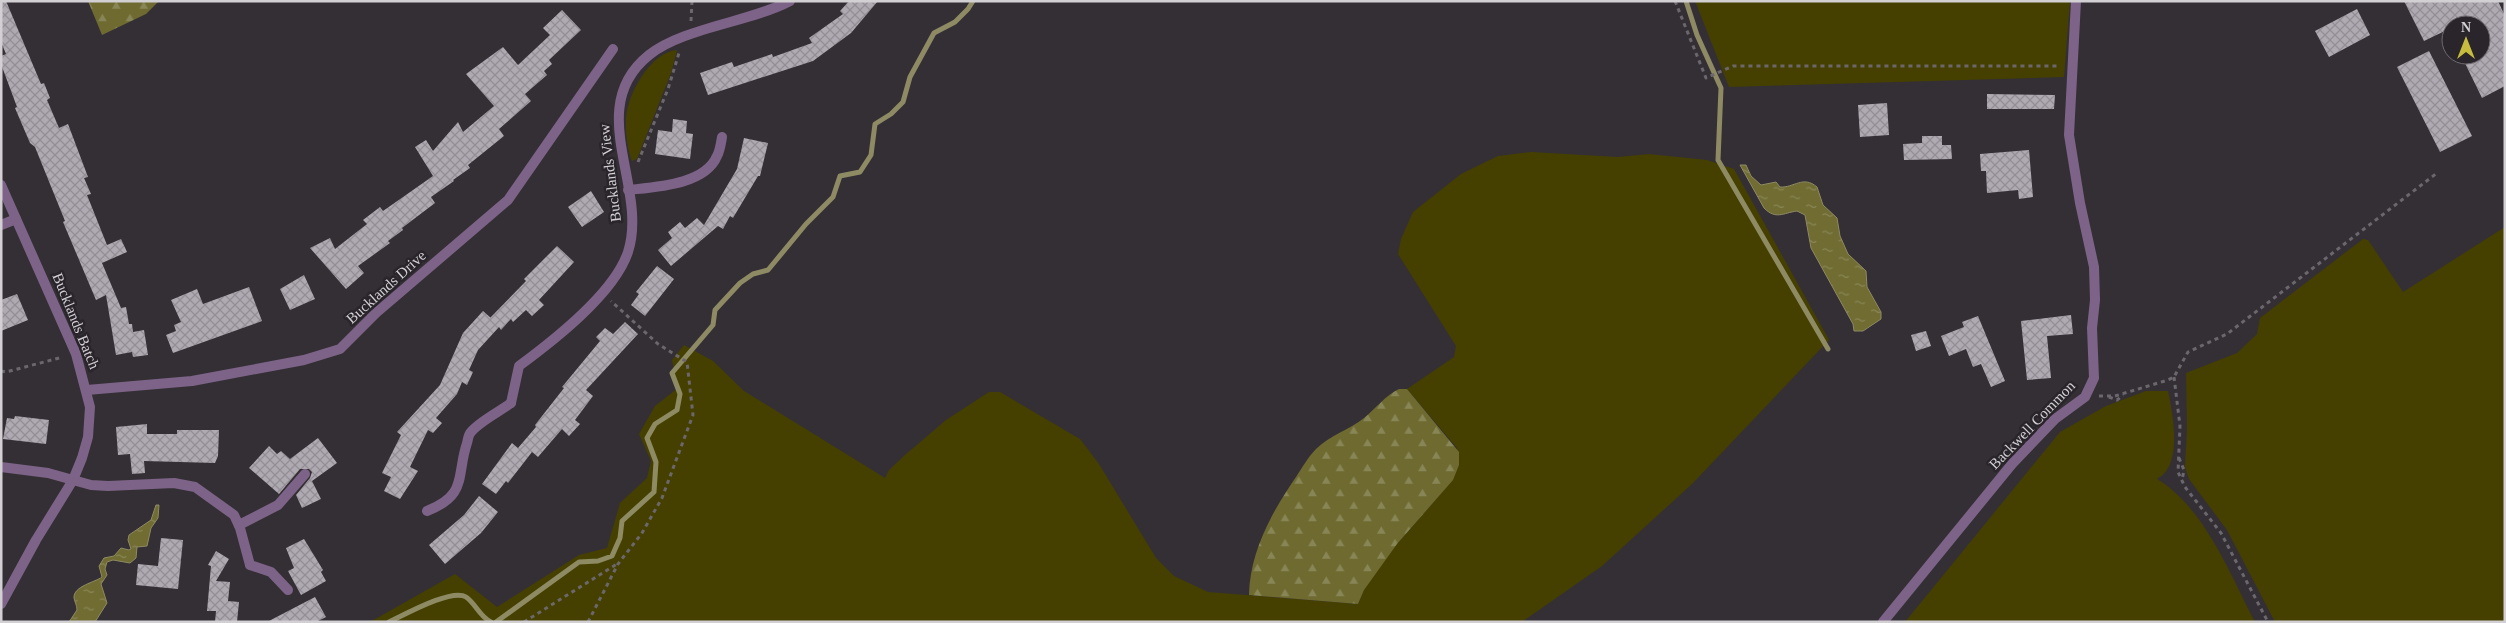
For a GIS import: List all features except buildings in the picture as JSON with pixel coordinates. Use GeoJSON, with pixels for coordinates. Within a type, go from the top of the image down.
{"type":"FeatureCollection","features":[{"type":"Feature","properties":{"kind":"street","name":"Bucklands View"},"geometry":{"type":"LineString","coordinates":[[428,511],[443,504],[456,490],[462,472],[464,450],[470,433],[511,403],[519,366],[547,346],[601,293],[618,273],[629,247],[632,223],[619,129],[619,105],[621,94],[637,67],[649,54],[663,45],[759,14],[790,1]]}},
{"type":"Feature","properties":{"kind":"street","name":"Backwell Common"},"geometry":{"type":"LineString","coordinates":[[1882,622],[2012,464],[2055,419],[2085,397],[2094,378],[2092,328],[2095,300],[2094,267],[2080,203],[2069,135],[2076,1]]}},
{"type":"Feature","properties":{"kind":"street","name":"Bucklands Drive"},"geometry":{"type":"LineString","coordinates":[[87,390],[192,381],[304,360],[340,349],[382,308],[508,200],[614,50]]}},
{"type":"Feature","properties":{"kind":"street"},"geometry":{"type":"LineString","coordinates":[[627,186],[684,182],[692,178],[708,168],[717,157],[722,137]]}},
{"type":"Feature","properties":{"kind":"street","name":"Bucklands Batch"},"geometry":{"type":"LineString","coordinates":[[1,185],[76,354],[90,407],[88,437],[73,480],[1,604]]}},
{"type":"Feature","properties":{"kind":"street"},"geometry":{"type":"LineString","coordinates":[[1,225],[16,219]]}},
{"type":"Feature","properties":{"kind":"street"},"geometry":{"type":"LineString","coordinates":[[1,467],[48,473],[73,480],[108,486],[174,483],[195,487],[234,515],[239,525],[250,565],[272,572],[288,590]]}},
{"type":"Feature","properties":{"kind":"street"},"geometry":{"type":"LineString","coordinates":[[239,525],[278,505],[305,474]]}},
{"type":"Feature","properties":{"kind":"path"},"geometry":{"type":"LineString","coordinates":[[1675,1],[1706,78],[1733,66],[2072,66]]}},
{"type":"Feature","properties":{"kind":"path"},"geometry":{"type":"LineString","coordinates":[[627,186],[653,128],[675,69],[683,38]]}},
{"type":"Feature","properties":{"kind":"path"},"geometry":{"type":"LineString","coordinates":[[2085,397],[2126,393],[2174,377],[2188,352],[2226,334],[2437,174]]}},
{"type":"Feature","properties":{"kind":"path"},"geometry":{"type":"LineString","coordinates":[[588,622],[618,564],[642,533],[662,498],[693,415],[687,362],[636,325],[601,293]]}},
{"type":"Feature","properties":{"kind":"path"},"geometry":{"type":"LineString","coordinates":[[1,371],[6,372],[76,354]]}},
{"type":"Feature","properties":{"kind":"path"},"geometry":{"type":"LineString","coordinates":[[2174,377],[2180,426],[2178,472],[2221,533],[2268,622]]}},
{"type":"Feature","properties":{"kind":"path"},"geometry":{"type":"LineString","coordinates":[[524,622],[618,564]]}},
{"type":"Feature","properties":{"kind":"shaded area"},"geometry":{"type":"Polygon","coordinates":[[[1695,1],[2070,1],[2064,77],[1729,87],[1695,1]]]}},
{"type":"Feature","properties":{"kind":"shaded area"},"geometry":{"type":"Polygon","coordinates":[[[677,50],[671,73],[637,159],[632,161],[627,143],[626,123],[629,102],[633,92],[651,64],[668,52],[677,50]]]}},
{"type":"Feature","properties":{"kind":"shaded area"},"geometry":{"type":"Polygon","coordinates":[[[1531,152],[1618,157],[1649,154],[1707,160],[1734,169],[1829,340],[1692,484],[1602,566],[1522,622],[370,622],[455,574],[497,607],[579,555],[607,548],[620,503],[647,478],[651,461],[639,434],[655,406],[678,388],[672,360],[684,345],[713,361],[744,391],[885,478],[889,470],[946,420],[989,392],[1000,392],[1080,439],[1099,464],[1156,558],[1174,576],[1208,592],[1358,604],[1375,572],[1450,483],[1459,465],[1457,448],[1407,389],[1454,357],[1456,346],[1398,254],[1401,239],[1413,212],[1461,174],[1498,156],[1531,152]]]}},
{"type":"Feature","properties":{"kind":"shaded area"},"geometry":{"type":"Polygon","coordinates":[[[2505,227],[2505,622],[2275,622],[2227,530],[2189,479],[2185,467],[2187,428],[2186,373],[2237,353],[2257,334],[2260,318],[2363,239],[2368,240],[2403,292],[2505,227]]]}},
{"type":"Feature","properties":{"kind":"shaded area"},"geometry":{"type":"Polygon","coordinates":[[[2146,391],[2168,391],[2174,426],[2173,452],[2170,463],[2165,472],[2157,479],[2174,491],[2189,506],[2202,524],[2225,563],[2255,622],[1905,622],[2060,432],[2106,406],[2146,391]]]}},
{"type":"Feature","properties":{"kind":"green space"},"geometry":{"type":"Polygon","coordinates":[[[88,1],[159,1],[146,14],[102,35],[88,1]]]}},
{"type":"Feature","properties":{"kind":"green space"},"geometry":{"type":"Polygon","coordinates":[[[1399,389],[1407,389],[1459,452],[1459,465],[1453,480],[1397,544],[1364,590],[1358,604],[1249,595],[1253,563],[1264,533],[1279,504],[1313,452],[1333,436],[1358,422],[1399,389]]]}},
{"type":"Feature","properties":{"kind":"water"},"geometry":{"type":"Polygon","coordinates":[[[1740,165],[1746,165],[1751,176],[1761,185],[1776,182],[1780,187],[1785,187],[1807,182],[1817,187],[1823,205],[1837,218],[1840,236],[1848,254],[1866,271],[1867,287],[1881,312],[1881,319],[1863,331],[1854,331],[1853,324],[1811,248],[1805,215],[1797,211],[1780,215],[1768,212],[1740,165]]]}},
{"type":"Feature","properties":{"kind":"water"},"geometry":{"type":"Polygon","coordinates":[[[156,505],[159,505],[158,518],[151,528],[147,546],[137,547],[136,558],[130,563],[113,560],[107,562],[105,569],[107,575],[101,584],[107,603],[95,622],[69,622],[77,610],[74,598],[77,590],[102,577],[99,566],[104,558],[114,556],[121,548],[131,549],[128,540],[129,535],[151,520],[156,505]]]}},
{"type":"Feature","properties":{"kind":"waterway"},"geometry":{"type":"LineString","coordinates":[[496,622],[579,562],[598,561],[612,556],[620,538],[622,521],[654,492],[656,462],[647,438],[655,424],[677,410],[680,394],[672,373],[713,325],[715,310],[740,283],[753,274],[768,270],[806,224],[833,197],[840,176],[860,172],[871,155],[875,124],[891,114],[903,102],[910,77],[934,33],[955,22],[973,1]]}},
{"type":"Feature","properties":{"kind":"waterway"},"geometry":{"type":"LineString","coordinates":[[1686,1],[1697,35],[1721,88],[1718,160],[1828,349]]}},
{"type":"Feature","properties":{"kind":"waterway"},"geometry":{"type":"LineString","coordinates":[[389,622],[439,599],[459,595],[466,597],[491,622]]}}]}
